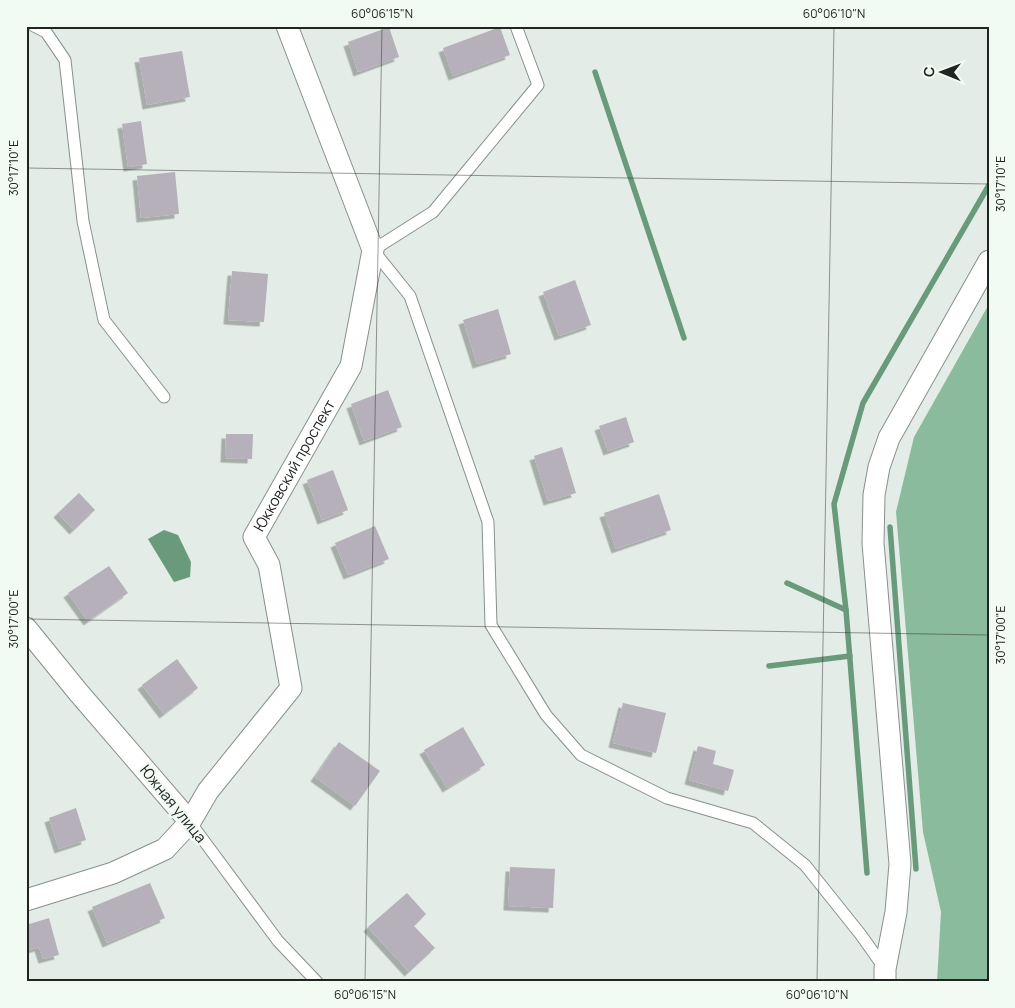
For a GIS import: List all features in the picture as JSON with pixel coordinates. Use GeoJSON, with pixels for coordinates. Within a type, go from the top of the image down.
{"type":"FeatureCollection","features":[{"type":"Feature","properties":{"kind":"street"},"geometry":{"type":"LineString","coordinates":[[287,26],[373,250]]}},
{"type":"Feature","properties":{"kind":"street","name":"Юкковский проспект"},"geometry":{"type":"LineString","coordinates":[[26,900],[113,873],[165,849],[190,822],[208,791],[290,688],[269,565],[254,537],[351,366],[373,250]]}},
{"type":"Feature","properties":{"kind":"street"},"geometry":{"type":"LineString","coordinates":[[885,975],[896,912],[900,864],[873,543],[874,494],[879,467],[889,438],[989,261]]}},
{"type":"Feature","properties":{"kind":"street","name":"Южная улица"},"geometry":{"type":"LineString","coordinates":[[26,628],[78,692],[190,822]]}},
{"type":"Feature","properties":{"kind":"lane"},"geometry":{"type":"LineString","coordinates":[[34,26],[46,32],[65,60],[83,221],[104,320],[164,397]]}},
{"type":"Feature","properties":{"kind":"lane"},"geometry":{"type":"LineString","coordinates":[[516,26],[538,85],[433,212],[373,250],[410,296],[488,522],[491,625],[546,714],[580,755],[667,798],[753,823],[805,865],[861,935],[885,975]]}},
{"type":"Feature","properties":{"kind":"lane","name":"Южная улица"},"geometry":{"type":"LineString","coordinates":[[190,822],[278,941],[317,982]]}},
{"type":"Feature","properties":{"kind":"shaded area"},"geometry":{"type":"Polygon","coordinates":[[[989,304],[989,982],[937,982],[941,912],[923,832],[896,512],[914,437],[989,304]]]}},
{"type":"Feature","properties":{"kind":"shaded area"},"geometry":{"type":"Polygon","coordinates":[[[164,530],[178,535],[191,562],[190,577],[174,582],[148,539],[164,530]]]}},
{"type":"Feature","properties":{"kind":"building"},"geometry":{"type":"Polygon","coordinates":[[[389,27],[399,57],[358,72],[348,42],[389,27]]]}},
{"type":"Feature","properties":{"kind":"building"},"geometry":{"type":"Polygon","coordinates":[[[500,27],[510,55],[453,76],[443,48],[500,27]]]}},
{"type":"Feature","properties":{"kind":"building"},"geometry":{"type":"Polygon","coordinates":[[[182,51],[190,97],[147,105],[139,58],[182,51]]]}},
{"type":"Feature","properties":{"kind":"building"},"geometry":{"type":"Polygon","coordinates":[[[141,121],[147,164],[128,167],[122,124],[141,121]]]}},
{"type":"Feature","properties":{"kind":"building"},"geometry":{"type":"Polygon","coordinates":[[[175,172],[179,214],[141,218],[137,176],[175,172]]]}},
{"type":"Feature","properties":{"kind":"building"},"geometry":{"type":"Polygon","coordinates":[[[232,271],[268,274],[264,322],[228,320],[232,271]]]}},
{"type":"Feature","properties":{"kind":"building"},"geometry":{"type":"Polygon","coordinates":[[[575,280],[591,325],[559,336],[543,292],[575,280]]]}},
{"type":"Feature","properties":{"kind":"building"},"geometry":{"type":"Polygon","coordinates":[[[498,309],[511,354],[477,364],[463,320],[498,309]]]}},
{"type":"Feature","properties":{"kind":"building"},"geometry":{"type":"Polygon","coordinates":[[[388,390],[402,427],[364,441],[351,404],[388,390]]]}},
{"type":"Feature","properties":{"kind":"building"},"geometry":{"type":"Polygon","coordinates":[[[626,417],[634,442],[608,451],[599,426],[626,417]]]}},
{"type":"Feature","properties":{"kind":"building"},"geometry":{"type":"Polygon","coordinates":[[[226,434],[253,434],[252,459],[225,458],[226,434]]]}},
{"type":"Feature","properties":{"kind":"building"},"geometry":{"type":"Polygon","coordinates":[[[562,447],[576,493],[548,501],[534,456],[562,447]]]}},
{"type":"Feature","properties":{"kind":"building"},"geometry":{"type":"Polygon","coordinates":[[[333,470],[348,510],[322,520],[307,480],[333,470]]]}},
{"type":"Feature","properties":{"kind":"building"},"geometry":{"type":"Polygon","coordinates":[[[79,493],[95,510],[74,530],[58,513],[79,493]]]}},
{"type":"Feature","properties":{"kind":"building"},"geometry":{"type":"Polygon","coordinates":[[[659,494],[671,530],[616,549],[604,513],[659,494]]]}},
{"type":"Feature","properties":{"kind":"building"},"geometry":{"type":"Polygon","coordinates":[[[375,526],[389,559],[348,575],[335,543],[375,526]]]}},
{"type":"Feature","properties":{"kind":"building"},"geometry":{"type":"Polygon","coordinates":[[[109,566],[128,593],[88,621],[68,593],[109,566]]]}},
{"type":"Feature","properties":{"kind":"building"},"geometry":{"type":"Polygon","coordinates":[[[177,659],[198,688],[164,714],[142,685],[177,659]]]}},
{"type":"Feature","properties":{"kind":"building"},"geometry":{"type":"Polygon","coordinates":[[[623,703],[666,713],[656,753],[613,743],[623,703]]]}},
{"type":"Feature","properties":{"kind":"building"},"geometry":{"type":"Polygon","coordinates":[[[463,727],[485,765],[447,788],[424,750],[463,727]]]}},
{"type":"Feature","properties":{"kind":"building"},"geometry":{"type":"Polygon","coordinates":[[[339,742],[380,771],[355,806],[315,777],[339,742]]]}},
{"type":"Feature","properties":{"kind":"building"},"geometry":{"type":"Polygon","coordinates":[[[698,746],[716,751],[713,764],[734,770],[728,791],[689,780],[698,746]]]}},
{"type":"Feature","properties":{"kind":"building"},"geometry":{"type":"Polygon","coordinates":[[[76,808],[86,840],[59,849],[49,818],[76,808]]]}},
{"type":"Feature","properties":{"kind":"building"},"geometry":{"type":"Polygon","coordinates":[[[510,867],[555,869],[553,908],[508,906],[510,867]]]}},
{"type":"Feature","properties":{"kind":"building"},"geometry":{"type":"Polygon","coordinates":[[[150,883],[165,918],[107,943],[92,907],[150,883]]]}},
{"type":"Feature","properties":{"kind":"building"},"geometry":{"type":"Polygon","coordinates":[[[407,893],[426,914],[414,926],[435,948],[409,972],[368,927],[407,893]]]}},
{"type":"Feature","properties":{"kind":"building"},"geometry":{"type":"Polygon","coordinates":[[[49,918],[59,955],[43,959],[39,947],[26,951],[26,925],[49,918]]]}},
{"type":"Feature","properties":{"kind":"waterway"},"geometry":{"type":"LineString","coordinates":[[595,72],[684,338]]}},
{"type":"Feature","properties":{"kind":"waterway"},"geometry":{"type":"LineString","coordinates":[[867,873],[846,610],[834,504],[863,403],[989,185]]}},
{"type":"Feature","properties":{"kind":"waterway"},"geometry":{"type":"LineString","coordinates":[[890,527],[916,869]]}},
{"type":"Feature","properties":{"kind":"waterway"},"geometry":{"type":"LineString","coordinates":[[787,583],[846,610]]}},
{"type":"Feature","properties":{"kind":"waterway"},"geometry":{"type":"LineString","coordinates":[[769,666],[850,656]]}}]}
